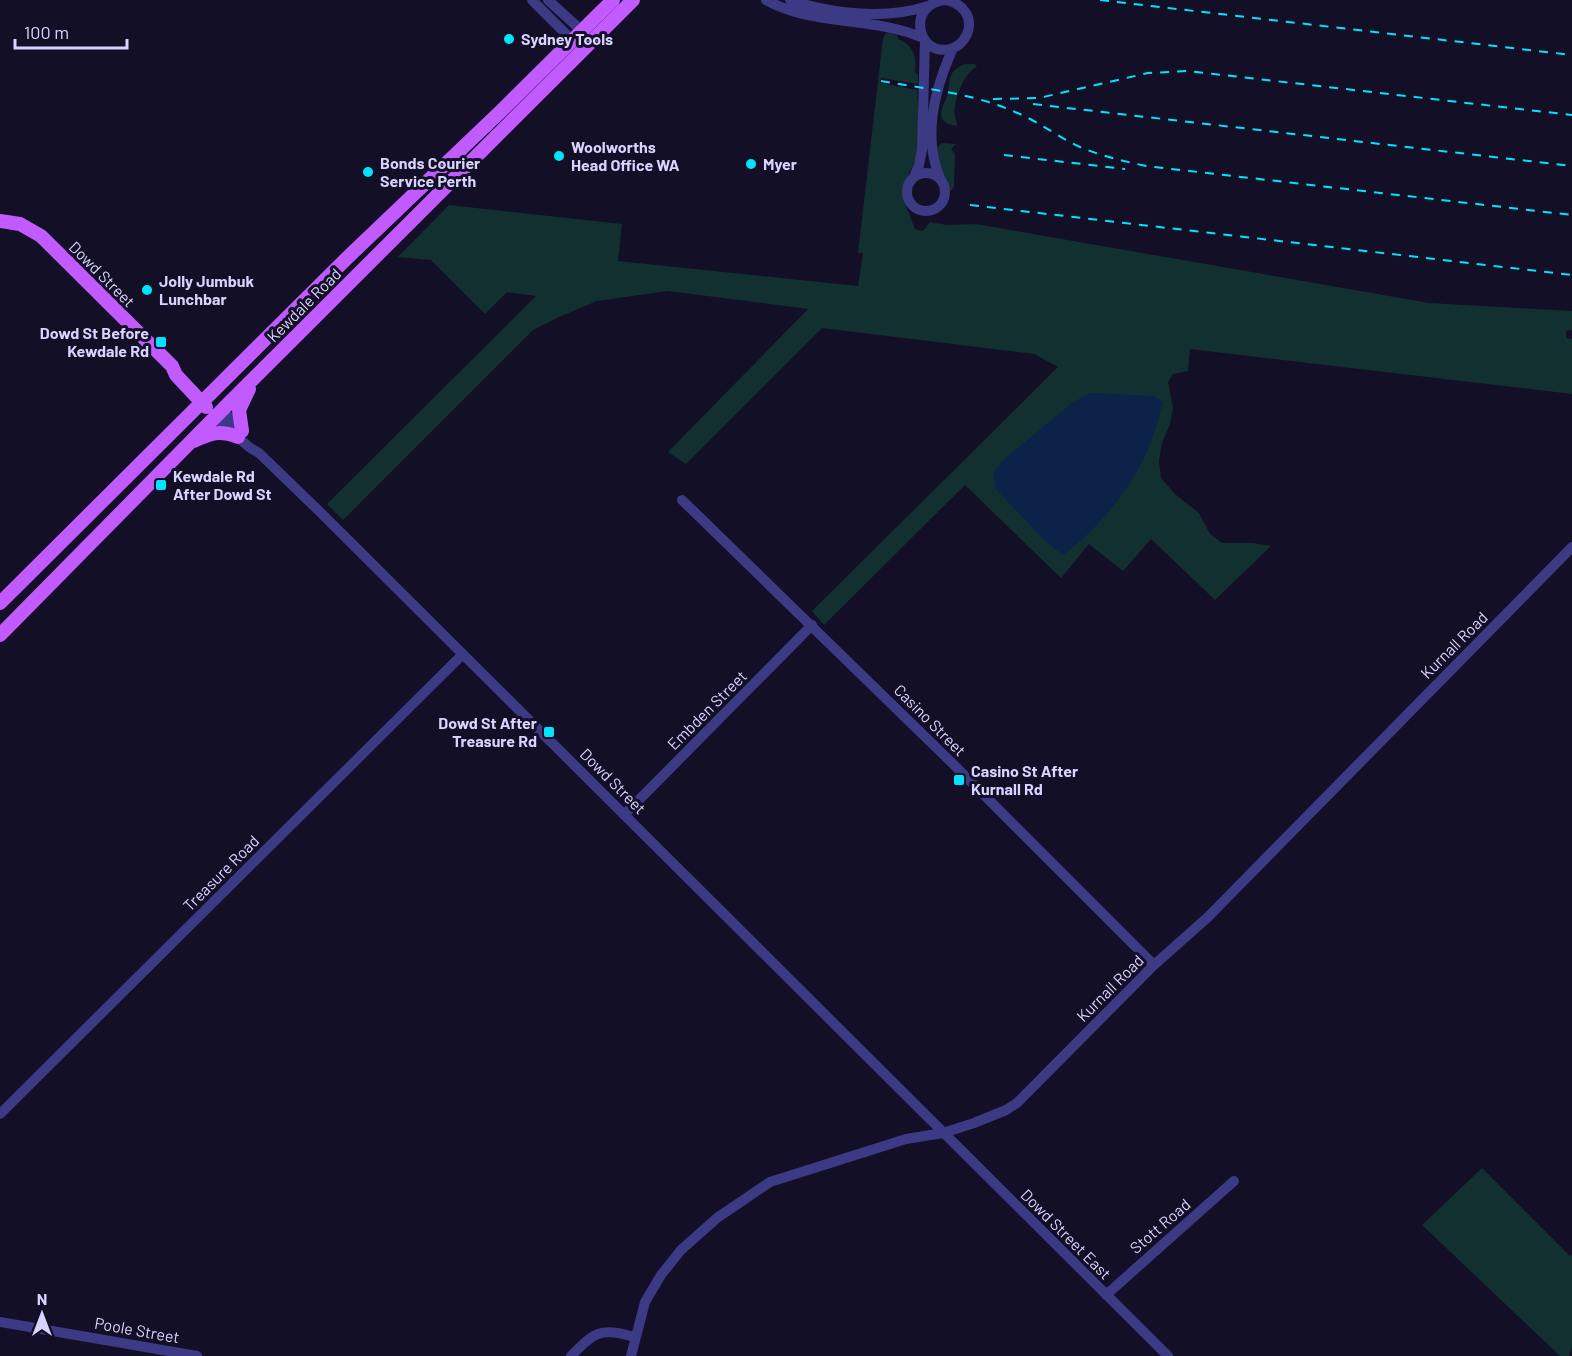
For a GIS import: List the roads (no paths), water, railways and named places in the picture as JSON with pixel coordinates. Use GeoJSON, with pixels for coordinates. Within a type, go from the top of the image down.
{"type":"FeatureCollection","features":[{"type":"Feature","properties":{"kind":"main road","name":"Kewdale Road"},"geometry":{"type":"LineString","coordinates":[[0,603],[204,399],[613,0]]}},
{"type":"Feature","properties":{"kind":"main road","name":"Kewdale Road"},"geometry":{"type":"LineString","coordinates":[[0,635],[218,413],[633,0]]}},
{"type":"Feature","properties":{"kind":"main road"},"geometry":{"type":"LineString","coordinates":[[457,152],[469,164]]}},
{"type":"Feature","properties":{"kind":"main road","name":"Dowd Street"},"geometry":{"type":"LineString","coordinates":[[0,221],[20,225],[41,236],[171,366],[176,375],[218,413]]}},
{"type":"Feature","properties":{"kind":"main road"},"geometry":{"type":"LineString","coordinates":[[190,443],[215,433],[240,434],[239,410],[254,379]]}},
{"type":"Feature","properties":{"kind":"main road"},"geometry":{"type":"LineString","coordinates":[[48,555],[73,547],[80,547],[84,551]]}},
{"type":"Feature","properties":{"kind":"street"},"geometry":{"type":"LineString","coordinates":[[532,0],[588,45]]}},
{"type":"Feature","properties":{"kind":"street"},"geometry":{"type":"LineString","coordinates":[[548,0],[577,36]]}},
{"type":"Feature","properties":{"kind":"street"},"geometry":{"type":"LineString","coordinates":[[766,0],[808,16],[885,26],[910,32],[938,49],[953,48],[962,42],[969,28],[966,12],[959,3],[945,0],[903,13],[883,15],[814,7],[790,0]]}},
{"type":"Feature","properties":{"kind":"street"},"geometry":{"type":"LineString","coordinates":[[931,3],[921,17],[920,24],[924,39],[922,150],[919,165],[907,187],[908,198],[915,207],[925,211],[936,208],[943,201],[945,191],[933,161],[934,105],[939,80],[953,48]]}},
{"type":"Feature","properties":{"kind":"street"},"geometry":{"type":"LineString","coordinates":[[914,177],[924,172],[940,178]]}},
{"type":"Feature","properties":{"kind":"street","name":"Dowd Street"},"geometry":{"type":"LineString","coordinates":[[218,413],[240,434],[249,447],[259,453],[463,654],[943,1132]]}},
{"type":"Feature","properties":{"kind":"street","name":"Casino Street"},"geometry":{"type":"LineString","coordinates":[[682,500],[812,625],[1154,965]]}},
{"type":"Feature","properties":{"kind":"street","name":"Kurnall Road"},"geometry":{"type":"LineString","coordinates":[[631,1356],[634,1337],[645,1302],[661,1275],[681,1250],[717,1218],[770,1182],[906,1139],[974,1124],[1017,1103],[1154,965],[1208,917],[1572,547]]}},
{"type":"Feature","properties":{"kind":"street","name":"Embden Street"},"geometry":{"type":"LineString","coordinates":[[624,815],[812,625]]}},
{"type":"Feature","properties":{"kind":"street","name":"Treasure Road"},"geometry":{"type":"LineString","coordinates":[[0,1114],[463,654]]}},
{"type":"Feature","properties":{"kind":"street","name":"Dowd Street East"},"geometry":{"type":"LineString","coordinates":[[943,1132],[1168,1356]]}},
{"type":"Feature","properties":{"kind":"street","name":"Stott Road"},"geometry":{"type":"LineString","coordinates":[[1106,1295],[1234,1181]]}},
{"type":"Feature","properties":{"kind":"street","name":"Poole Street"},"geometry":{"type":"LineString","coordinates":[[0,1322],[198,1356]]}},
{"type":"Feature","properties":{"kind":"street"},"geometry":{"type":"LineString","coordinates":[[571,1356],[590,1337],[602,1332],[613,1331],[634,1337]]}},
{"type":"Feature","properties":{"kind":"water"},"geometry":{"type":"Polygon","coordinates":[[[1091,393],[1154,396],[1163,402],[1153,437],[1136,474],[1115,505],[1063,555],[1045,541],[995,488],[994,472],[1002,461],[1072,403],[1091,393]]]}},
{"type":"Feature","properties":{"kind":"railway"},"geometry":{"type":"LineString","coordinates":[[1100,0],[1572,55]]}},
{"type":"Feature","properties":{"kind":"railway"},"geometry":{"type":"LineString","coordinates":[[993,99],[1039,98],[1148,73],[1188,71],[1572,115]]}},
{"type":"Feature","properties":{"kind":"railway"},"geometry":{"type":"LineString","coordinates":[[881,81],[983,100],[1040,124],[1088,150],[1146,166],[1572,215]]}},
{"type":"Feature","properties":{"kind":"railway"},"geometry":{"type":"LineString","coordinates":[[1033,104],[1572,166]]}},
{"type":"Feature","properties":{"kind":"railway"},"geometry":{"type":"LineString","coordinates":[[1004,155],[1125,169]]}},
{"type":"Feature","properties":{"kind":"railway"},"geometry":{"type":"LineString","coordinates":[[970,205],[1572,275]]}},
{"type":"Feature","properties":{"kind":"place","name":"Sydney Tools"},"geometry":{"type":"Point","coordinates":[509,39]}},
{"type":"Feature","properties":{"kind":"place","name":"Woolworths Head Office WA"},"geometry":{"type":"Point","coordinates":[559,156]}},
{"type":"Feature","properties":{"kind":"place","name":"Myer"},"geometry":{"type":"Point","coordinates":[751,164]}},
{"type":"Feature","properties":{"kind":"place","name":"Bonds Courier Service Perth"},"geometry":{"type":"Point","coordinates":[368,172]}},
{"type":"Feature","properties":{"kind":"place","name":"Jolly Jumbuk Lunchbar"},"geometry":{"type":"Point","coordinates":[147,290]}},
{"type":"Feature","properties":{"kind":"place","name":"Dowd St Before Kewdale Rd"},"geometry":{"type":"Point","coordinates":[161,342]}},
{"type":"Feature","properties":{"kind":"place","name":"Kewdale Rd After Dowd St"},"geometry":{"type":"Point","coordinates":[161,485]}},
{"type":"Feature","properties":{"kind":"place","name":"Dowd St After Treasure Rd"},"geometry":{"type":"Point","coordinates":[549,732]}},
{"type":"Feature","properties":{"kind":"place","name":"Casino St After Kurnall Rd"},"geometry":{"type":"Point","coordinates":[959,780]}}]}
